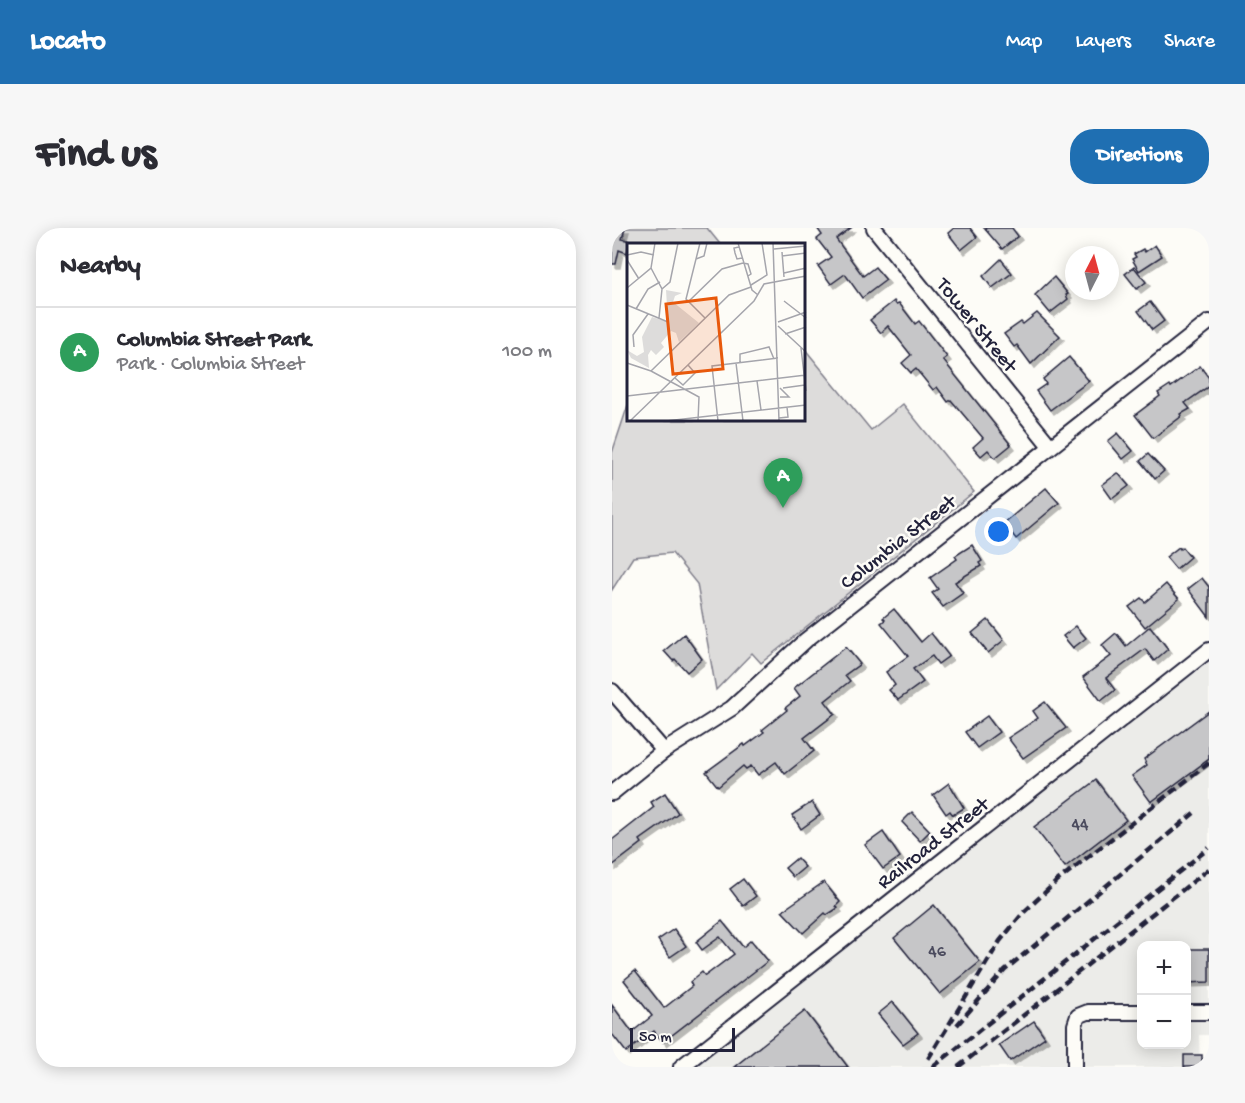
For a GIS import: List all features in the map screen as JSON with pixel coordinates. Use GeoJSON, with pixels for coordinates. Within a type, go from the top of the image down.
{"type":"FeatureCollection","features":[{"type":"Feature","properties":{"kind":"street","name":"Tower Street"},"geometry":{"type":"LineString","coordinates":[[878,230],[1050,446]]}},
{"type":"Feature","properties":{"kind":"street","name":"Columbia Street"},"geometry":{"type":"LineString","coordinates":[[612,792],[664,751],[732,708],[806,640],[1209,321]]}},
{"type":"Feature","properties":{"kind":"street","name":"Railroad Street"},"geometry":{"type":"LineString","coordinates":[[681,1067],[1209,650]]}},
{"type":"Feature","properties":{"kind":"street"},"geometry":{"type":"LineString","coordinates":[[612,691],[664,751]]}},
{"type":"Feature","properties":{"kind":"street"},"geometry":{"type":"LineString","coordinates":[[1075,1067],[1075,1025],[1078,1016],[1088,1012],[1137,1012]]}},
{"type":"Feature","properties":{"kind":"street"},"geometry":{"type":"LineString","coordinates":[[1191,1012],[1209,1012]]}},
{"type":"Feature","properties":{"kind":"shaded area"},"geometry":{"type":"Polygon","coordinates":[[[622,228],[707,228],[719,243],[627,243],[627,246],[622,228]]]}},
{"type":"Feature","properties":{"kind":"shaded area"},"geometry":{"type":"Polygon","coordinates":[[[806,350],[871,430],[903,404],[974,492],[761,663],[752,653],[716,690],[697,584],[672,553],[633,557],[612,590],[612,453],[627,408],[627,422],[806,422],[806,350]]]}},
{"type":"Feature","properties":{"kind":"shaded area"},"geometry":{"type":"Polygon","coordinates":[[[1209,662],[1209,1035],[1199,1035],[1200,1067],[695,1067],[1209,662]]]}},
{"type":"Feature","properties":{"kind":"building"},"geometry":{"type":"Polygon","coordinates":[[[612,228],[625,228],[622,239],[630,241],[627,243],[627,253],[619,250],[616,264],[612,264],[612,228]]]}},
{"type":"Feature","properties":{"kind":"building"},"geometry":{"type":"Polygon","coordinates":[[[817,228],[851,228],[836,239],[863,276],[875,267],[886,280],[862,298],[845,274],[831,284],[818,266],[831,257],[817,239],[822,235],[817,228]]]}},
{"type":"Feature","properties":{"kind":"building"},"geometry":{"type":"Polygon","coordinates":[[[954,228],[970,228],[977,237],[961,250],[948,233],[954,228]]]}},
{"type":"Feature","properties":{"kind":"building"},"geometry":{"type":"Polygon","coordinates":[[[984,228],[1012,228],[1018,236],[1002,249],[984,228]]]}},
{"type":"Feature","properties":{"kind":"building"},"geometry":{"type":"Polygon","coordinates":[[[1155,245],[1162,256],[1139,271],[1132,259],[1136,257],[1134,254],[1143,249],[1145,252],[1155,245]]]}},
{"type":"Feature","properties":{"kind":"building"},"geometry":{"type":"Polygon","coordinates":[[[1001,259],[1012,273],[992,288],[983,276],[1001,259]]]}},
{"type":"Feature","properties":{"kind":"building"},"geometry":{"type":"Polygon","coordinates":[[[1134,267],[1146,282],[1137,289],[1125,274],[1134,267]]]}},
{"type":"Feature","properties":{"kind":"building"},"geometry":{"type":"Polygon","coordinates":[[[1054,277],[1065,290],[1067,300],[1050,313],[1035,295],[1054,277]]]}},
{"type":"Feature","properties":{"kind":"building"},"geometry":{"type":"Polygon","coordinates":[[[894,301],[896,304],[899,303],[915,324],[919,321],[947,357],[943,360],[1011,445],[995,458],[988,450],[981,456],[973,447],[983,438],[951,400],[948,402],[937,387],[933,390],[916,369],[911,373],[902,363],[911,355],[888,326],[881,333],[870,320],[894,301]]]}},
{"type":"Feature","properties":{"kind":"building"},"geometry":{"type":"Polygon","coordinates":[[[1150,302],[1164,321],[1152,330],[1138,311],[1150,302]]]}},
{"type":"Feature","properties":{"kind":"building"},"geometry":{"type":"Polygon","coordinates":[[[1037,313],[1060,336],[1031,364],[1017,345],[1014,347],[1004,334],[1037,313]]]}},
{"type":"Feature","properties":{"kind":"building"},"geometry":{"type":"Polygon","coordinates":[[[1069,357],[1089,381],[1050,410],[1036,391],[1046,384],[1043,379],[1069,357]]]}},
{"type":"Feature","properties":{"kind":"building"},"geometry":{"type":"Polygon","coordinates":[[[1200,366],[1209,378],[1209,386],[1185,403],[1190,409],[1153,438],[1135,415],[1160,396],[1158,393],[1170,385],[1171,387],[1200,366]]]}},
{"type":"Feature","properties":{"kind":"building"},"geometry":{"type":"Polygon","coordinates":[[[1118,433],[1133,451],[1123,459],[1108,441],[1118,433]]]}},
{"type":"Feature","properties":{"kind":"building"},"geometry":{"type":"Polygon","coordinates":[[[1148,454],[1164,471],[1155,479],[1140,461],[1148,454]]]}},
{"type":"Feature","properties":{"kind":"building"},"geometry":{"type":"Polygon","coordinates":[[[1118,473],[1129,486],[1112,499],[1102,485],[1118,473]]]}},
{"type":"Feature","properties":{"kind":"building"},"geometry":{"type":"Polygon","coordinates":[[[1046,488],[1059,503],[1016,539],[1004,523],[1046,488]]]}},
{"type":"Feature","properties":{"kind":"building"},"geometry":{"type":"Polygon","coordinates":[[[972,545],[982,561],[979,563],[981,566],[955,582],[963,593],[943,607],[932,593],[938,589],[930,578],[957,559],[955,556],[972,545]]]}},
{"type":"Feature","properties":{"kind":"building"},"geometry":{"type":"Polygon","coordinates":[[[1179,547],[1180,549],[1182,547],[1190,557],[1176,569],[1166,557],[1179,547]]]}},
{"type":"Feature","properties":{"kind":"building"},"geometry":{"type":"Polygon","coordinates":[[[1202,578],[1209,587],[1209,617],[1188,589],[1202,578]]]}},
{"type":"Feature","properties":{"kind":"building"},"geometry":{"type":"Polygon","coordinates":[[[1166,584],[1179,599],[1145,627],[1129,607],[1141,598],[1145,602],[1166,584]]]}},
{"type":"Feature","properties":{"kind":"building"},"geometry":{"type":"Polygon","coordinates":[[[894,609],[921,642],[931,633],[949,656],[938,664],[932,656],[913,669],[923,682],[898,700],[889,690],[895,685],[886,672],[908,656],[881,623],[885,620],[883,618],[894,609]]]}},
{"type":"Feature","properties":{"kind":"building"},"geometry":{"type":"Polygon","coordinates":[[[988,620],[1004,640],[988,653],[972,633],[988,620]]]}},
{"type":"Feature","properties":{"kind":"building"},"geometry":{"type":"Polygon","coordinates":[[[1076,626],[1086,638],[1073,648],[1063,636],[1076,626]]]}},
{"type":"Feature","properties":{"kind":"building"},"geometry":{"type":"Polygon","coordinates":[[[1150,626],[1168,649],[1154,661],[1145,649],[1106,678],[1115,690],[1101,701],[1083,677],[1111,656],[1102,645],[1116,633],[1126,646],[1150,626]]]}},
{"type":"Feature","properties":{"kind":"building"},"geometry":{"type":"Polygon","coordinates":[[[684,634],[702,659],[687,672],[664,651],[684,634]]]}},
{"type":"Feature","properties":{"kind":"building"},"geometry":{"type":"Polygon","coordinates":[[[846,647],[860,664],[845,675],[850,681],[825,701],[835,714],[804,738],[814,751],[785,774],[776,762],[758,775],[751,766],[746,769],[743,766],[718,787],[706,772],[764,732],[762,730],[800,696],[794,688],[846,647]]]}},
{"type":"Feature","properties":{"kind":"building"},"geometry":{"type":"Polygon","coordinates":[[[1045,702],[1066,728],[1023,758],[1008,738],[1038,718],[1033,711],[1045,702]]]}},
{"type":"Feature","properties":{"kind":"building"},"geometry":{"type":"Polygon","coordinates":[[[1209,711],[1209,759],[1151,802],[1132,776],[1147,765],[1144,759],[1209,711]]]}},
{"type":"Feature","properties":{"kind":"building"},"geometry":{"type":"Polygon","coordinates":[[[987,716],[999,732],[977,748],[965,732],[987,716]]]}},
{"type":"Feature","properties":{"kind":"building"},"geometry":{"type":"Polygon","coordinates":[[[1096,780],[1126,820],[1065,867],[1034,827],[1096,780]]]}},
{"type":"Feature","properties":{"kind":"building"},"geometry":{"type":"Polygon","coordinates":[[[949,783],[964,808],[953,815],[950,811],[946,814],[933,795],[949,783]]]}},
{"type":"Feature","properties":{"kind":"building"},"geometry":{"type":"Polygon","coordinates":[[[665,793],[678,813],[640,840],[642,843],[612,866],[612,840],[654,807],[651,802],[665,793]]]}},
{"type":"Feature","properties":{"kind":"building"},"geometry":{"type":"Polygon","coordinates":[[[812,802],[820,815],[801,829],[792,815],[812,802]]]}},
{"type":"Feature","properties":{"kind":"building"},"geometry":{"type":"Polygon","coordinates":[[[912,812],[930,831],[920,841],[902,822],[912,812]]]}},
{"type":"Feature","properties":{"kind":"building"},"geometry":{"type":"Polygon","coordinates":[[[883,832],[900,857],[883,869],[865,845],[883,832]]]}},
{"type":"Feature","properties":{"kind":"building"},"geometry":{"type":"Polygon","coordinates":[[[797,858],[805,867],[793,877],[785,868],[797,858]]]}},
{"type":"Feature","properties":{"kind":"building"},"geometry":{"type":"Polygon","coordinates":[[[743,879],[756,896],[743,906],[730,889],[743,879]]]}},
{"type":"Feature","properties":{"kind":"building"},"geometry":{"type":"Polygon","coordinates":[[[824,882],[840,902],[836,906],[838,908],[827,915],[825,913],[803,933],[782,911],[824,882]]]}},
{"type":"Feature","properties":{"kind":"building"},"geometry":{"type":"Polygon","coordinates":[[[934,905],[980,962],[940,994],[894,938],[934,905]]]}},
{"type":"Feature","properties":{"kind":"building"},"geometry":{"type":"Polygon","coordinates":[[[722,921],[743,947],[751,940],[768,961],[663,1042],[654,1031],[626,1052],[612,1034],[612,1005],[632,1032],[652,1016],[624,980],[635,971],[664,1008],[692,986],[690,982],[702,972],[705,976],[734,954],[720,937],[702,950],[696,942],[722,921]]]}},
{"type":"Feature","properties":{"kind":"building"},"geometry":{"type":"Polygon","coordinates":[[[674,929],[686,946],[670,957],[658,940],[674,929]]]}},
{"type":"Feature","properties":{"kind":"building"},"geometry":{"type":"Polygon","coordinates":[[[1191,949],[1209,949],[1209,982],[1191,983],[1191,949]]]}},
{"type":"Feature","properties":{"kind":"building"},"geometry":{"type":"Polygon","coordinates":[[[893,1002],[918,1033],[903,1044],[878,1014],[893,1002]]]}},
{"type":"Feature","properties":{"kind":"building"},"geometry":{"type":"Polygon","coordinates":[[[805,1011],[848,1067],[734,1067],[805,1011]]]}},
{"type":"Feature","properties":{"kind":"building"},"geometry":{"type":"Polygon","coordinates":[[[1034,1021],[1045,1037],[1010,1061],[999,1045],[1034,1021]]]}},
{"type":"Feature","properties":{"kind":"building"},"geometry":{"type":"Polygon","coordinates":[[[1184,1055],[1202,1055],[1202,1067],[1184,1067],[1184,1055]]]}},
{"type":"Feature","properties":{"kind":"railway"},"geometry":{"type":"LineString","coordinates":[[928,1059],[1000,941],[1024,912],[1057,881],[1209,763]]}},
{"type":"Feature","properties":{"kind":"railway"},"geometry":{"type":"LineString","coordinates":[[957,1025],[1005,970],[1194,813]]}},
{"type":"Feature","properties":{"kind":"railway"},"geometry":{"type":"LineString","coordinates":[[933,1067],[1209,848]]}},
{"type":"Feature","properties":{"kind":"railway"},"geometry":{"type":"LineString","coordinates":[[958,1067],[1209,869]]}},
{"type":"Feature","properties":{"kind":"place","name":"Columbia Street Park"},"geometry":{"type":"Point","coordinates":[783,508]}}]}
